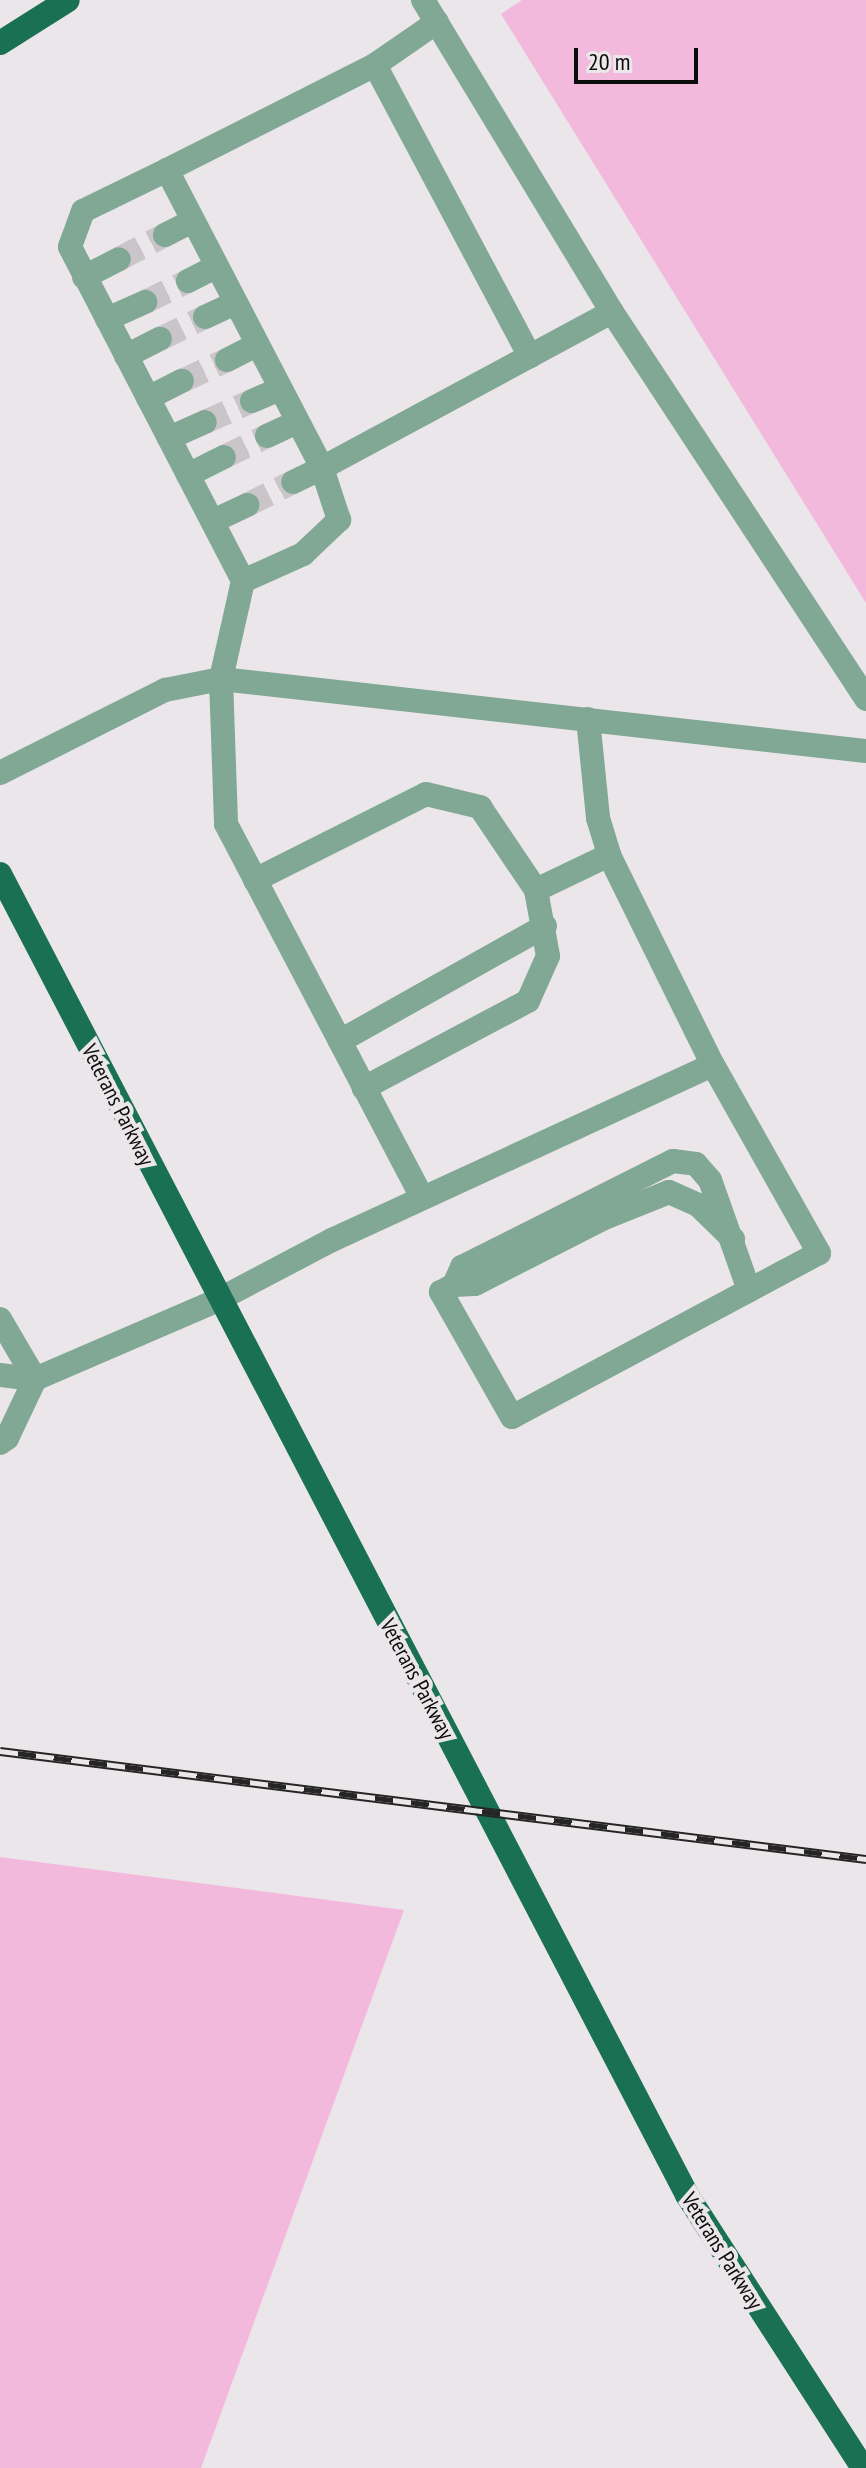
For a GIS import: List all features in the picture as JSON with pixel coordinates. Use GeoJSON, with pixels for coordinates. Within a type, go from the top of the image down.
{"type":"FeatureCollection","features":[{"type":"Feature","properties":{"kind":"main road"},"geometry":{"type":"LineString","coordinates":[[0,43],[68,0]]}},
{"type":"Feature","properties":{"kind":"main road","name":"Veterans Parkway"},"geometry":{"type":"LineString","coordinates":[[0,874],[218,1300],[687,2195],[863,2468]]}},
{"type":"Feature","properties":{"kind":"lane"},"geometry":{"type":"LineString","coordinates":[[423,0],[612,312],[866,699]]}},
{"type":"Feature","properties":{"kind":"lane"},"geometry":{"type":"LineString","coordinates":[[422,1198],[226,824],[221,679],[243,581],[70,247],[83,211],[375,65],[437,22]]}},
{"type":"Feature","properties":{"kind":"lane"},"geometry":{"type":"LineString","coordinates":[[375,65],[530,356]]}},
{"type":"Feature","properties":{"kind":"lane"},"geometry":{"type":"LineString","coordinates":[[167,170],[322,468],[339,520],[303,554],[243,581]]}},
{"type":"Feature","properties":{"kind":"lane"},"geometry":{"type":"LineString","coordinates":[[165,235],[192,221]]}},
{"type":"Feature","properties":{"kind":"lane"},"geometry":{"type":"LineString","coordinates":[[84,277],[119,259]]}},
{"type":"Feature","properties":{"kind":"lane"},"geometry":{"type":"LineString","coordinates":[[188,281],[216,267]]}},
{"type":"Feature","properties":{"kind":"lane"},"geometry":{"type":"LineString","coordinates":[[107,319],[145,302]]}},
{"type":"Feature","properties":{"kind":"lane"},"geometry":{"type":"LineString","coordinates":[[205,317],[235,303]]}},
{"type":"Feature","properties":{"kind":"lane"},"geometry":{"type":"LineString","coordinates":[[293,482],[612,312]]}},
{"type":"Feature","properties":{"kind":"lane"},"geometry":{"type":"LineString","coordinates":[[126,356],[160,339]]}},
{"type":"Feature","properties":{"kind":"lane"},"geometry":{"type":"LineString","coordinates":[[227,360],[257,345]]}},
{"type":"Feature","properties":{"kind":"lane"},"geometry":{"type":"LineString","coordinates":[[148,398],[182,381]]}},
{"type":"Feature","properties":{"kind":"lane"},"geometry":{"type":"LineString","coordinates":[[252,401],[280,389]]}},
{"type":"Feature","properties":{"kind":"lane"},"geometry":{"type":"LineString","coordinates":[[169,438],[205,422]]}},
{"type":"Feature","properties":{"kind":"lane"},"geometry":{"type":"LineString","coordinates":[[267,436],[297,422]]}},
{"type":"Feature","properties":{"kind":"lane"},"geometry":{"type":"LineString","coordinates":[[188,475],[224,457]]}},
{"type":"Feature","properties":{"kind":"lane"},"geometry":{"type":"LineString","coordinates":[[213,521],[247,505]]}},
{"type":"Feature","properties":{"kind":"lane"},"geometry":{"type":"LineString","coordinates":[[0,773],[165,690],[221,679],[866,751]]}},
{"type":"Feature","properties":{"kind":"lane"},"geometry":{"type":"LineString","coordinates":[[447,1288],[512,1417],[819,1253],[713,1065],[609,855],[598,818],[588,719]]}},
{"type":"Feature","properties":{"kind":"lane"},"geometry":{"type":"LineString","coordinates":[[255,880],[426,794],[480,807],[536,890],[545,926],[548,956],[528,1001],[364,1088]]}},
{"type":"Feature","properties":{"kind":"lane"},"geometry":{"type":"LineString","coordinates":[[536,890],[609,855]]}},
{"type":"Feature","properties":{"kind":"lane"},"geometry":{"type":"LineString","coordinates":[[340,1041],[545,926]]}},
{"type":"Feature","properties":{"kind":"lane"},"geometry":{"type":"LineString","coordinates":[[0,1375],[35,1379],[218,1300],[332,1240],[713,1065]]}},
{"type":"Feature","properties":{"kind":"lane"},"geometry":{"type":"LineString","coordinates":[[447,1288],[462,1267],[673,1161],[696,1164],[710,1180],[749,1290]]}},
{"type":"Feature","properties":{"kind":"lane"},"geometry":{"type":"LineString","coordinates":[[447,1288],[475,1284],[604,1218],[669,1192],[698,1205],[733,1239]]}},
{"type":"Feature","properties":{"kind":"lane"},"geometry":{"type":"LineString","coordinates":[[0,1319],[35,1379]]}},
{"type":"Feature","properties":{"kind":"lane"},"geometry":{"type":"LineString","coordinates":[[0,1443],[7,1438],[35,1379]]}},
{"type":"Feature","properties":{"kind":"shaded area"},"geometry":{"type":"Polygon","coordinates":[[[522,0],[866,0],[866,603],[501,14],[522,0]]]}},
{"type":"Feature","properties":{"kind":"shaded area"},"geometry":{"type":"Polygon","coordinates":[[[0,1857],[404,1910],[201,2468],[0,2468],[0,1857]]]}},
{"type":"Feature","properties":{"kind":"tunnel"},"geometry":{"type":"LineString","coordinates":[[119,259],[165,235]]}},
{"type":"Feature","properties":{"kind":"tunnel"},"geometry":{"type":"LineString","coordinates":[[145,302],[188,281]]}},
{"type":"Feature","properties":{"kind":"tunnel"},"geometry":{"type":"LineString","coordinates":[[160,339],[205,317]]}},
{"type":"Feature","properties":{"kind":"tunnel"},"geometry":{"type":"LineString","coordinates":[[182,381],[227,360]]}},
{"type":"Feature","properties":{"kind":"tunnel"},"geometry":{"type":"LineString","coordinates":[[205,422],[252,401]]}},
{"type":"Feature","properties":{"kind":"tunnel"},"geometry":{"type":"LineString","coordinates":[[224,457],[267,436]]}},
{"type":"Feature","properties":{"kind":"tunnel"},"geometry":{"type":"LineString","coordinates":[[247,505],[293,482]]}},
{"type":"Feature","properties":{"kind":"railway"},"geometry":{"type":"LineString","coordinates":[[0,1751],[866,1859]]}}]}
